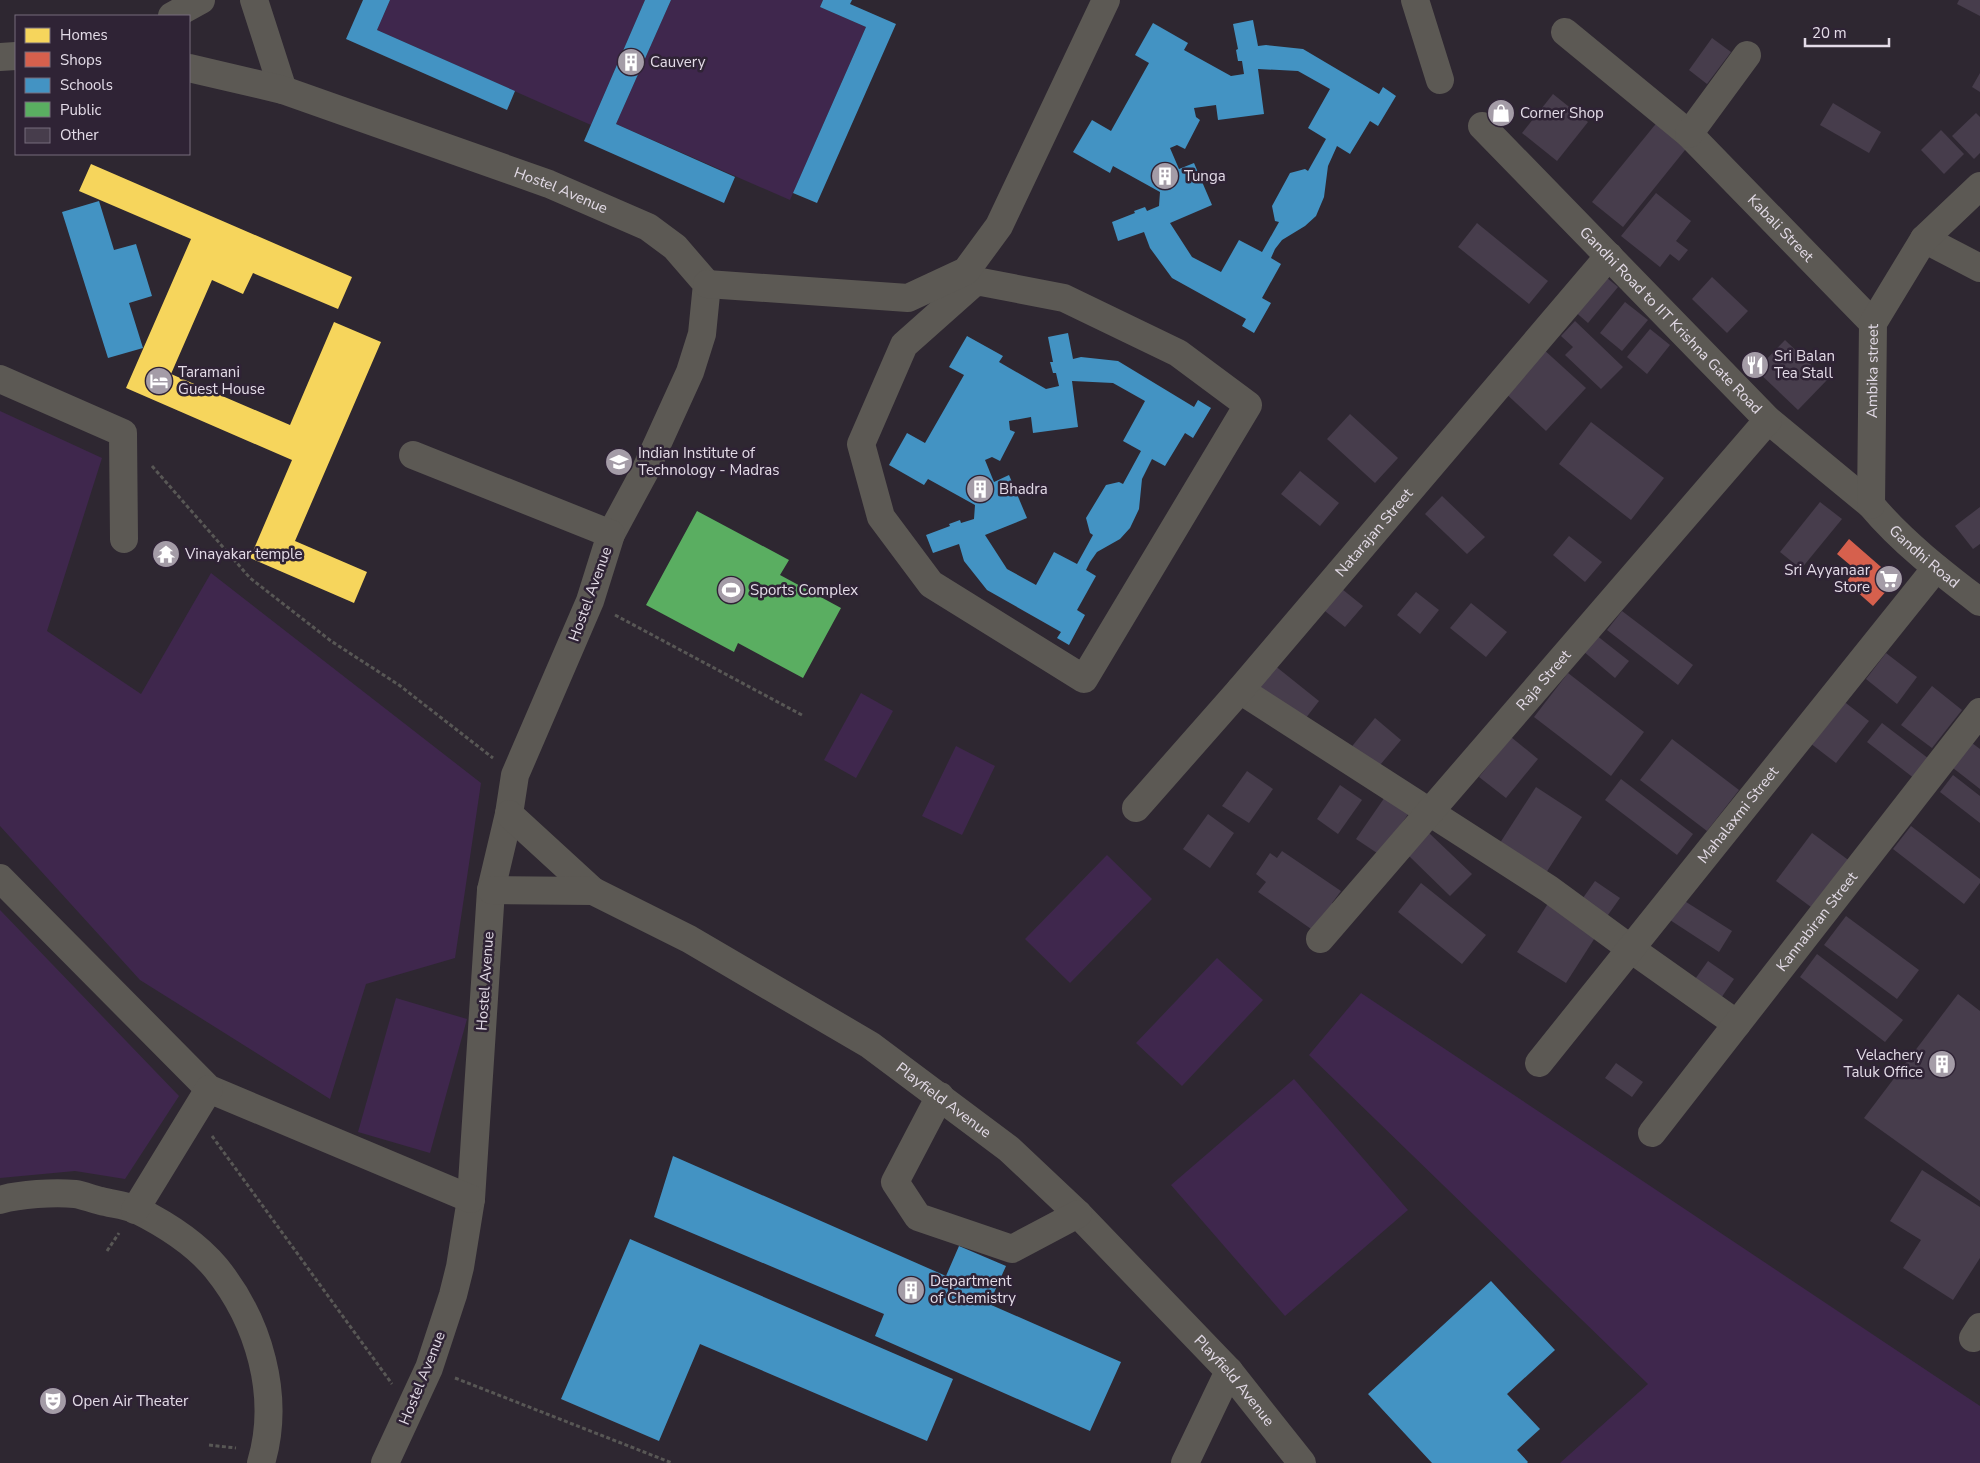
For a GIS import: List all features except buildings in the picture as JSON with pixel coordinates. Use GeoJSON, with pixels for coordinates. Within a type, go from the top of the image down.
{"type":"FeatureCollection","features":[{"type":"Feature","properties":{"kind":"street"},"geometry":{"type":"LineString","coordinates":[[174,15],[201,0]]}},
{"type":"Feature","properties":{"kind":"street"},"geometry":{"type":"LineString","coordinates":[[254,0],[283,90]]}},
{"type":"Feature","properties":{"kind":"street"},"geometry":{"type":"LineString","coordinates":[[707,284],[908,298],[971,276],[1064,298],[1178,353],[1248,405],[1084,679],[931,584],[881,517],[861,444],[904,345],[971,276],[999,226],[1106,0]]}},
{"type":"Feature","properties":{"kind":"street"},"geometry":{"type":"LineString","coordinates":[[1415,0],[1440,80]]}},
{"type":"Feature","properties":{"kind":"street","name":"Kabali Street"},"geometry":{"type":"LineString","coordinates":[[1565,32],[1689,134],[1873,323]]}},
{"type":"Feature","properties":{"kind":"street"},"geometry":{"type":"LineString","coordinates":[[1689,134],[1747,55]]}},
{"type":"Feature","properties":{"kind":"street"},"geometry":{"type":"LineString","coordinates":[[0,57],[15,56]]}},
{"type":"Feature","properties":{"kind":"street","name":"Hostel Avenue"},"geometry":{"type":"LineString","coordinates":[[190,68],[283,90],[550,184],[648,226],[675,247],[707,284],[702,334],[690,372],[645,471],[611,534],[590,601],[515,775],[509,814],[491,890],[471,1199],[460,1267],[453,1295],[429,1368],[385,1463]]}},
{"type":"Feature","properties":{"kind":"street","name":"Gandhi Road to IIT Krishna Gate Road"},"geometry":{"type":"LineString","coordinates":[[1482,126],[1768,420],[1871,505]]}},
{"type":"Feature","properties":{"kind":"street","name":"Ambika street"},"geometry":{"type":"LineString","coordinates":[[1871,505],[1873,323],[1924,239],[1980,186]]}},
{"type":"Feature","properties":{"kind":"street"},"geometry":{"type":"LineString","coordinates":[[1924,239],[1980,268]]}},
{"type":"Feature","properties":{"kind":"street","name":"Natarajan Street"},"geometry":{"type":"LineString","coordinates":[[1136,808],[1240,690],[1609,256]]}},
{"type":"Feature","properties":{"kind":"street"},"geometry":{"type":"LineString","coordinates":[[0,379],[123,434],[124,539]]}},
{"type":"Feature","properties":{"kind":"street","name":"Raja Street"},"geometry":{"type":"LineString","coordinates":[[1320,939],[1768,420]]}},
{"type":"Feature","properties":{"kind":"street"},"geometry":{"type":"LineString","coordinates":[[413,455],[611,534]]}},
{"type":"Feature","properties":{"kind":"street","name":"Gandhi Road"},"geometry":{"type":"LineString","coordinates":[[1871,505],[1883,520],[1936,568],[1980,602]]}},
{"type":"Feature","properties":{"kind":"street","name":"Mahalaxmi Street"},"geometry":{"type":"LineString","coordinates":[[1538,1063],[1936,568]]}},
{"type":"Feature","properties":{"kind":"street"},"geometry":{"type":"LineString","coordinates":[[1240,690],[1549,889],[1737,1024]]}},
{"type":"Feature","properties":{"kind":"street","name":"Kannabiran Street"},"geometry":{"type":"LineString","coordinates":[[1652,1133],[1980,712]]}},
{"type":"Feature","properties":{"kind":"street"},"geometry":{"type":"LineString","coordinates":[[509,814],[594,890]]}},
{"type":"Feature","properties":{"kind":"street"},"geometry":{"type":"LineString","coordinates":[[0,878],[209,1089],[471,1199]]}},
{"type":"Feature","properties":{"kind":"street","name":"Playfield Avenue"},"geometry":{"type":"LineString","coordinates":[[491,890],[594,890],[689,939],[870,1045],[1009,1149],[1078,1214],[1229,1371],[1302,1463]]}},
{"type":"Feature","properties":{"kind":"street"},"geometry":{"type":"LineString","coordinates":[[136,1210],[209,1089]]}},
{"type":"Feature","properties":{"kind":"street"},"geometry":{"type":"LineString","coordinates":[[940,1096],[895,1182],[918,1217],[1012,1249],[1078,1214]]}},
{"type":"Feature","properties":{"kind":"street"},"geometry":{"type":"LineString","coordinates":[[0,1200],[14,1196],[75,1194],[136,1210],[179,1234],[215,1267],[244,1308],[262,1354],[269,1403],[265,1451],[262,1463]]}},
{"type":"Feature","properties":{"kind":"street"},"geometry":{"type":"LineString","coordinates":[[1185,1463],[1229,1371]]}},
{"type":"Feature","properties":{"kind":"path"},"geometry":{"type":"LineString","coordinates":[[123,434],[250,578],[331,641],[398,685],[515,775]]}},
{"type":"Feature","properties":{"kind":"path"},"geometry":{"type":"LineString","coordinates":[[590,601],[802,715]]}},
{"type":"Feature","properties":{"kind":"path"},"geometry":{"type":"LineString","coordinates":[[195,1112],[410,1409]]}},
{"type":"Feature","properties":{"kind":"path"},"geometry":{"type":"LineString","coordinates":[[429,1368],[672,1463]]}},
{"type":"Feature","properties":{"kind":"shaded area"},"geometry":{"type":"Polygon","coordinates":[[[390,0],[645,0],[591,125],[377,30],[390,0]]]}},
{"type":"Feature","properties":{"kind":"shaded area"},"geometry":{"type":"Polygon","coordinates":[[[671,0],[823,0],[820,7],[866,27],[790,200],[616,124],[671,0]]]}},
{"type":"Feature","properties":{"kind":"shaded area"},"geometry":{"type":"Polygon","coordinates":[[[0,411],[102,458],[47,631],[141,694],[211,573],[481,783],[455,958],[366,984],[330,1099],[140,980],[0,826],[0,411]]]}},
{"type":"Feature","properties":{"kind":"shaded area"},"geometry":{"type":"Polygon","coordinates":[[[861,693],[893,711],[856,778],[824,760],[861,693]]]}},
{"type":"Feature","properties":{"kind":"shaded area"},"geometry":{"type":"Polygon","coordinates":[[[956,746],[995,766],[962,835],[922,816],[956,746]]]}},
{"type":"Feature","properties":{"kind":"shaded area"},"geometry":{"type":"Polygon","coordinates":[[[1107,855],[1152,899],[1070,983],[1025,939],[1107,855]]]}},
{"type":"Feature","properties":{"kind":"shaded area"},"geometry":{"type":"Polygon","coordinates":[[[0,910],[179,1096],[125,1179],[75,1171],[0,1178],[0,910]]]}},
{"type":"Feature","properties":{"kind":"shaded area"},"geometry":{"type":"Polygon","coordinates":[[[1217,958],[1263,1000],[1182,1086],[1136,1043],[1217,958]]]}},
{"type":"Feature","properties":{"kind":"shaded area"},"geometry":{"type":"Polygon","coordinates":[[[1361,993],[1980,1406],[1980,1463],[1560,1463],[1648,1384],[1309,1055],[1361,993]]]}},
{"type":"Feature","properties":{"kind":"shaded area"},"geometry":{"type":"Polygon","coordinates":[[[396,998],[467,1019],[430,1153],[358,1132],[396,998]]]}},
{"type":"Feature","properties":{"kind":"shaded area"},"geometry":{"type":"Polygon","coordinates":[[[1294,1079],[1408,1210],[1285,1316],[1171,1185],[1294,1079]]]}},
{"type":"Feature","properties":{"kind":"place","name":"Cauvery"},"geometry":{"type":"Point","coordinates":[631,62]}},
{"type":"Feature","properties":{"kind":"place","name":"Corner Shop"},"geometry":{"type":"Point","coordinates":[1501,113]}},
{"type":"Feature","properties":{"kind":"place","name":"Tunga"},"geometry":{"type":"Point","coordinates":[1165,176]}},
{"type":"Feature","properties":{"kind":"place","name":"Sri Balan Tea Stall"},"geometry":{"type":"Point","coordinates":[1755,365]}},
{"type":"Feature","properties":{"kind":"place","name":"Taramani Guest House"},"geometry":{"type":"Point","coordinates":[159,381]}},
{"type":"Feature","properties":{"kind":"place","name":"Indian Institute of Technology - Madras"},"geometry":{"type":"Point","coordinates":[619,462]}},
{"type":"Feature","properties":{"kind":"place","name":"Bhadra"},"geometry":{"type":"Point","coordinates":[980,489]}},
{"type":"Feature","properties":{"kind":"place","name":"Vinayakar temple"},"geometry":{"type":"Point","coordinates":[166,554]}},
{"type":"Feature","properties":{"kind":"place","name":"Sri Ayyanaar Store"},"geometry":{"type":"Point","coordinates":[1889,579]}},
{"type":"Feature","properties":{"kind":"place","name":"Sports Complex"},"geometry":{"type":"Point","coordinates":[731,590]}},
{"type":"Feature","properties":{"kind":"place","name":"Velachery Taluk Office"},"geometry":{"type":"Point","coordinates":[1942,1064]}},
{"type":"Feature","properties":{"kind":"place","name":"Department of Chemistry"},"geometry":{"type":"Point","coordinates":[911,1290]}},
{"type":"Feature","properties":{"kind":"place","name":"Open Air Theater"},"geometry":{"type":"Point","coordinates":[53,1401]}}]}
